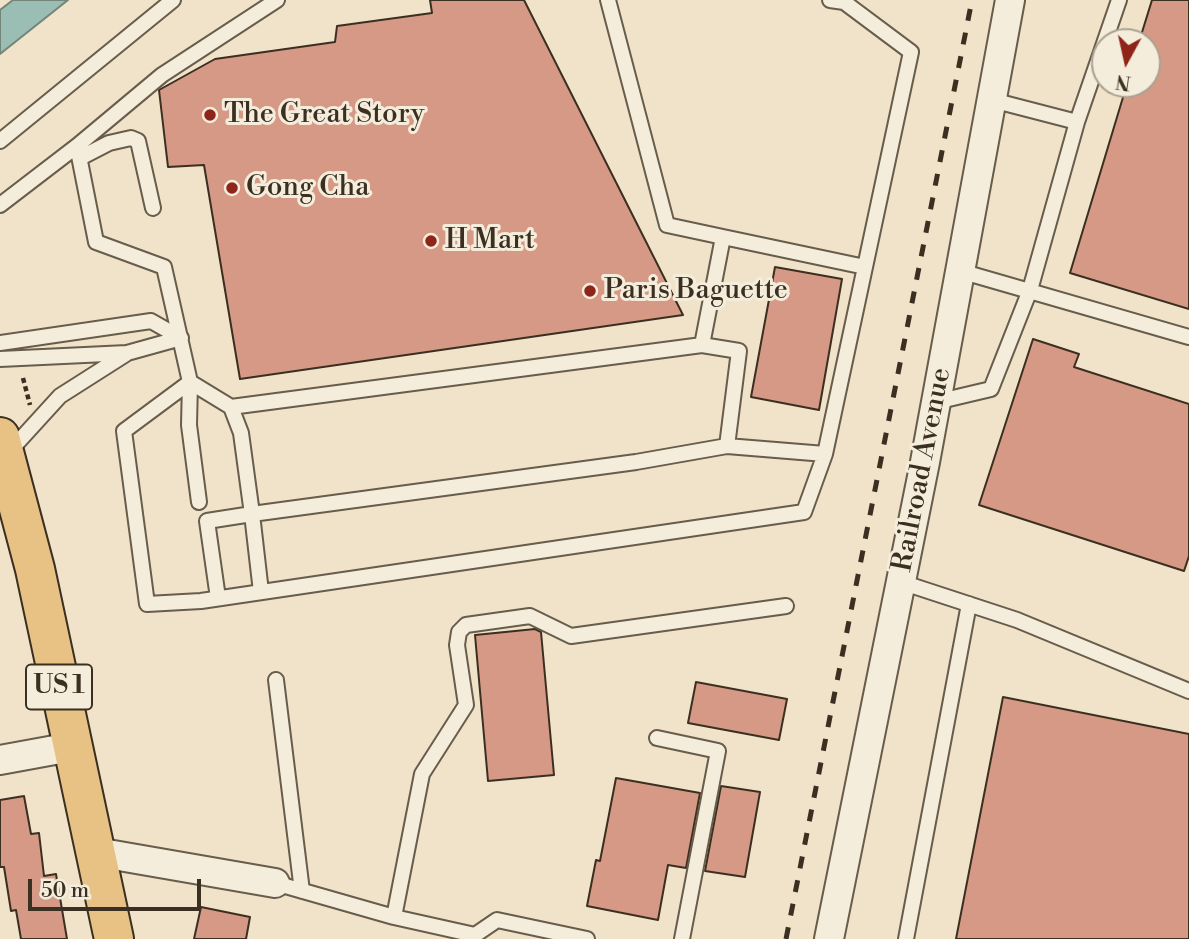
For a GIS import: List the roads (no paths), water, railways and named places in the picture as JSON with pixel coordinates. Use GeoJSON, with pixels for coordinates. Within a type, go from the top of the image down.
{"type":"FeatureCollection","features":[{"type":"Feature","properties":{"kind":"main road","name":"US 1"},"geometry":{"type":"LineString","coordinates":[[2,447],[35,569],[114,939]]}},
{"type":"Feature","properties":{"kind":"street","name":"Railroad Avenue"},"geometry":{"type":"LineString","coordinates":[[829,939],[936,402],[1010,0]]}},
{"type":"Feature","properties":{"kind":"street"},"geometry":{"type":"LineString","coordinates":[[0,760],[71,747]]}},
{"type":"Feature","properties":{"kind":"street"},"geometry":{"type":"LineString","coordinates":[[96,852],[288,887]]}},
{"type":"Feature","properties":{"kind":"lane"},"geometry":{"type":"LineString","coordinates":[[0,141],[173,0]]}},
{"type":"Feature","properties":{"kind":"lane"},"geometry":{"type":"LineString","coordinates":[[0,205],[79,153],[162,75],[277,0]]}},
{"type":"Feature","properties":{"kind":"lane"},"geometry":{"type":"LineString","coordinates":[[608,0],[667,225],[865,267]]}},
{"type":"Feature","properties":{"kind":"lane"},"geometry":{"type":"LineString","coordinates":[[190,382],[124,431],[147,604],[261,592],[804,512],[825,454],[911,52],[844,2],[830,0]]}},
{"type":"Feature","properties":{"kind":"lane"},"geometry":{"type":"LineString","coordinates":[[936,402],[991,389],[1030,290],[1077,121],[1119,0]]}},
{"type":"Feature","properties":{"kind":"lane"},"geometry":{"type":"LineString","coordinates":[[992,100],[1077,121]]}},
{"type":"Feature","properties":{"kind":"lane"},"geometry":{"type":"LineString","coordinates":[[79,153],[131,138],[138,141],[153,208]]}},
{"type":"Feature","properties":{"kind":"lane"},"geometry":{"type":"LineString","coordinates":[[79,153],[96,242],[164,267],[190,382],[189,425],[199,502]]}},
{"type":"Feature","properties":{"kind":"lane"},"geometry":{"type":"LineString","coordinates":[[702,345],[723,237]]}},
{"type":"Feature","properties":{"kind":"lane"},"geometry":{"type":"LineString","coordinates":[[960,271],[1189,337]]}},
{"type":"Feature","properties":{"kind":"lane"},"geometry":{"type":"LineString","coordinates":[[0,343],[152,321],[181,338]]}},
{"type":"Feature","properties":{"kind":"lane"},"geometry":{"type":"LineString","coordinates":[[0,359],[127,353],[181,338]]}},
{"type":"Feature","properties":{"kind":"lane"},"geometry":{"type":"LineString","coordinates":[[231,407],[702,345],[739,351],[727,446]]}},
{"type":"Feature","properties":{"kind":"lane"},"geometry":{"type":"LineString","coordinates":[[2,447],[60,396],[127,353]]}},
{"type":"Feature","properties":{"kind":"lane"},"geometry":{"type":"LineString","coordinates":[[190,382],[231,407],[241,433],[261,592]]}},
{"type":"Feature","properties":{"kind":"lane"},"geometry":{"type":"LineString","coordinates":[[218,598],[207,521],[636,462],[727,446],[825,454]]}},
{"type":"Feature","properties":{"kind":"lane"},"geometry":{"type":"LineString","coordinates":[[901,582],[1017,620],[1189,691]]}},
{"type":"Feature","properties":{"kind":"lane"},"geometry":{"type":"LineString","coordinates":[[906,939],[969,604]]}},
{"type":"Feature","properties":{"kind":"lane"},"geometry":{"type":"LineString","coordinates":[[394,917],[422,774],[466,705],[457,645],[458,632],[466,625],[530,616],[571,636],[786,606]]}},
{"type":"Feature","properties":{"kind":"lane"},"geometry":{"type":"LineString","coordinates":[[276,680],[288,887],[394,917],[475,935],[497,920],[587,939]]}},
{"type":"Feature","properties":{"kind":"lane"},"geometry":{"type":"LineString","coordinates":[[657,738],[718,751],[681,939]]}},
{"type":"Feature","properties":{"kind":"water"},"geometry":{"type":"Polygon","coordinates":[[[13,0],[68,0],[0,54],[0,10],[13,0]]]}},
{"type":"Feature","properties":{"kind":"railway"},"geometry":{"type":"LineString","coordinates":[[786,939],[972,0]]}},
{"type":"Feature","properties":{"kind":"place","name":"The Great Story"},"geometry":{"type":"Point","coordinates":[210,115]}},
{"type":"Feature","properties":{"kind":"place","name":"Gong Cha"},"geometry":{"type":"Point","coordinates":[232,188]}},
{"type":"Feature","properties":{"kind":"place","name":"H Mart"},"geometry":{"type":"Point","coordinates":[431,241]}},
{"type":"Feature","properties":{"kind":"place","name":"Paris Baguette"},"geometry":{"type":"Point","coordinates":[590,291]}}]}
